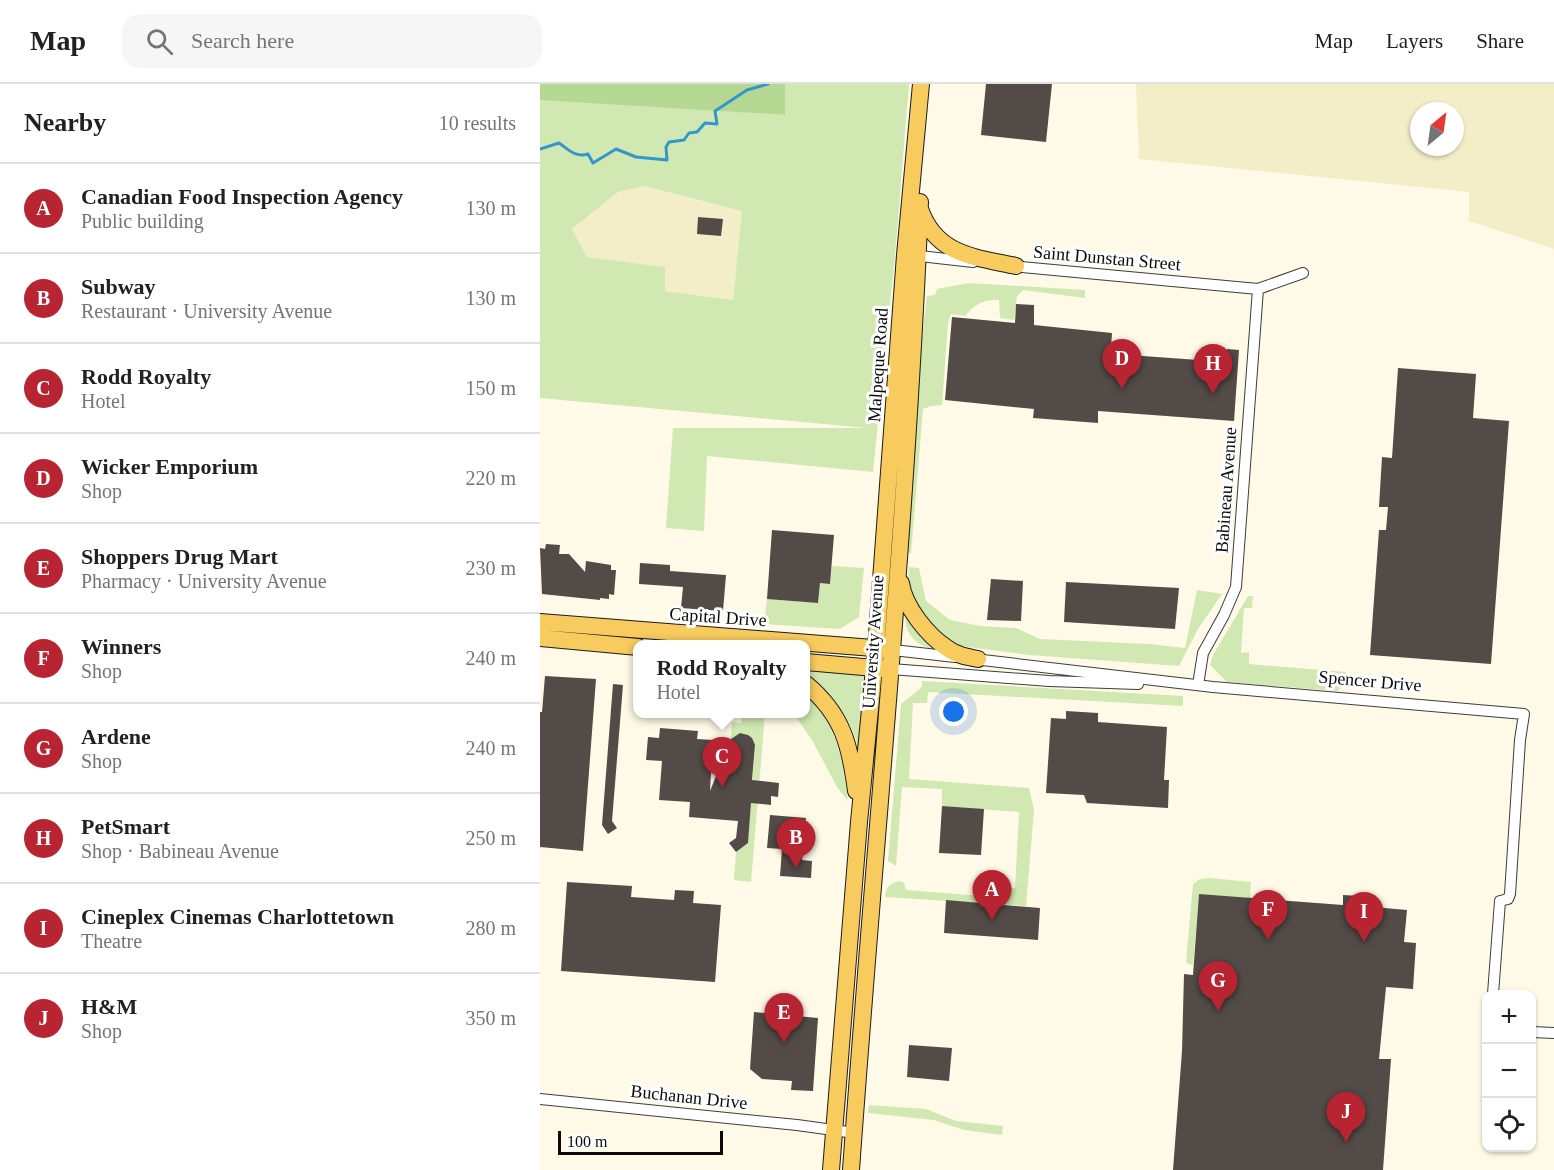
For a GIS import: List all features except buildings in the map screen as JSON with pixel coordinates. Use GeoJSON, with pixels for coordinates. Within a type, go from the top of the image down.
{"type":"FeatureCollection","features":[{"type":"Feature","properties":{"kind":"main road","name":"Malpeque Road"},"geometry":{"type":"LineString","coordinates":[[884,649],[911,255],[917,117],[921,84]]}},
{"type":"Feature","properties":{"kind":"main road","name":"University Avenue"},"geometry":{"type":"LineString","coordinates":[[851,1170],[884,649],[900,535],[911,255],[920,207],[921,172],[917,117]]}},
{"type":"Feature","properties":{"kind":"main road"},"geometry":{"type":"LineString","coordinates":[[920,207],[925,222],[940,241],[958,253],[1016,266]]}},
{"type":"Feature","properties":{"kind":"main road"},"geometry":{"type":"LineString","coordinates":[[900,535],[900,575],[906,604],[946,648],[960,655],[978,659]]}},
{"type":"Feature","properties":{"kind":"main road","name":"Capital Drive"},"geometry":{"type":"LineString","coordinates":[[540,622],[769,640]]}},
{"type":"Feature","properties":{"kind":"main road"},"geometry":{"type":"LineString","coordinates":[[540,638],[633,647]]}},
{"type":"Feature","properties":{"kind":"main road","name":"Capital Drive"},"geometry":{"type":"LineString","coordinates":[[810,643],[884,649]]}},
{"type":"Feature","properties":{"kind":"main road"},"geometry":{"type":"LineString","coordinates":[[810,662],[883,669]]}},
{"type":"Feature","properties":{"kind":"main road","name":"University Avenue"},"geometry":{"type":"LineString","coordinates":[[831,1170],[860,822],[883,669]]}},
{"type":"Feature","properties":{"kind":"main road"},"geometry":{"type":"LineString","coordinates":[[810,688],[837,720],[847,740],[860,822]]}},
{"type":"Feature","properties":{"kind":"street","name":"Saint Dunstan Street"},"geometry":{"type":"LineString","coordinates":[[911,255],[1258,289],[1303,273]]}},
{"type":"Feature","properties":{"kind":"street","name":"Babineau Avenue"},"geometry":{"type":"LineString","coordinates":[[1198,685],[1203,653],[1236,587],[1258,289]]}},
{"type":"Feature","properties":{"kind":"street"},"geometry":{"type":"LineString","coordinates":[[884,649],[1198,685]]}},
{"type":"Feature","properties":{"kind":"street"},"geometry":{"type":"LineString","coordinates":[[883,669],[1049,681],[1183,684]]}},
{"type":"Feature","properties":{"kind":"street","name":"Spencer Drive"},"geometry":{"type":"LineString","coordinates":[[1198,685],[1524,714],[1520,740],[1510,894],[1508,898],[1500,900],[1493,990]]}},
{"type":"Feature","properties":{"kind":"street"},"geometry":{"type":"LineString","coordinates":[[1536,1032],[1554,1033]]}},
{"type":"Feature","properties":{"kind":"street","name":"Buchanan Drive"},"geometry":{"type":"LineString","coordinates":[[540,1099],[736,1118],[855,1133]]}},
{"type":"Feature","properties":{"kind":"shaded area"},"geometry":{"type":"Polygon","coordinates":[[[1136,84],[1554,84],[1554,249],[1469,221],[1469,192],[1139,159],[1136,84]]]}},
{"type":"Feature","properties":{"kind":"shaded area"},"geometry":{"type":"Polygon","coordinates":[[[644,186],[742,211],[733,300],[665,291],[665,267],[587,257],[572,229],[618,192],[644,186]]]}},
{"type":"Feature","properties":{"kind":"green space"},"geometry":{"type":"Polygon","coordinates":[[[540,84],[785,84],[785,115],[540,100],[540,84]]]}},
{"type":"Feature","properties":{"kind":"green space"},"geometry":{"type":"Polygon","coordinates":[[[785,84],[909,84],[895,256],[873,472],[707,456],[704,531],[666,528],[673,428],[867,428],[540,398],[540,99],[785,115],[785,84]],[[644,186],[618,192],[572,229],[587,257],[665,267],[665,291],[733,300],[742,211],[644,186]]]}},
{"type":"Feature","properties":{"kind":"green space"},"geometry":{"type":"Polygon","coordinates":[[[969,283],[1085,290],[1085,298],[1023,290],[1017,296],[1014,320],[1000,318],[999,300],[980,303],[965,316],[951,314],[948,323],[942,405],[923,409],[911,553],[908,553],[918,371],[927,296],[935,295],[937,289],[969,283]]]}},
{"type":"Feature","properties":{"kind":"green space"},"geometry":{"type":"Polygon","coordinates":[[[832,566],[864,568],[859,617],[840,629],[764,624],[767,599],[818,603],[820,583],[830,584],[832,566]]]}},
{"type":"Feature","properties":{"kind":"green space"},"geometry":{"type":"Polygon","coordinates":[[[909,567],[919,568],[926,601],[950,620],[980,626],[1016,628],[1040,639],[1185,648],[1197,590],[1222,594],[1198,629],[1179,666],[1029,655],[961,646],[951,642],[919,612],[907,590],[909,567]]]}},
{"type":"Feature","properties":{"kind":"green space"},"geometry":{"type":"Polygon","coordinates":[[[1248,596],[1253,596],[1252,608],[1244,608],[1241,653],[1249,652],[1249,664],[1346,672],[1344,684],[1338,691],[1227,682],[1210,665],[1213,655],[1248,596]]]}},
{"type":"Feature","properties":{"kind":"green space"},"geometry":{"type":"Polygon","coordinates":[[[905,614],[946,651],[916,642],[908,630],[905,614]]]}},
{"type":"Feature","properties":{"kind":"green space"},"geometry":{"type":"Polygon","coordinates":[[[810,669],[864,675],[858,751],[852,728],[840,708],[810,678],[810,669]]]}},
{"type":"Feature","properties":{"kind":"green space"},"geometry":{"type":"Polygon","coordinates":[[[922,681],[1183,696],[1183,706],[928,692],[927,703],[913,703],[909,779],[1029,788],[1034,810],[1026,906],[885,897],[889,886],[900,881],[904,883],[906,890],[994,897],[996,887],[1015,888],[1019,812],[942,806],[942,789],[902,787],[896,866],[888,861],[901,704],[922,687],[922,681]]]}},
{"type":"Feature","properties":{"kind":"green space"},"geometry":{"type":"Polygon","coordinates":[[[810,701],[826,719],[837,744],[848,801],[837,787],[812,740],[797,718],[810,718],[810,701]]]}},
{"type":"Feature","properties":{"kind":"green space"},"geometry":{"type":"Polygon","coordinates":[[[742,718],[765,718],[751,882],[734,880],[736,852],[748,843],[755,745],[748,735],[740,733],[731,739],[732,722],[741,723],[742,718]]]}},
{"type":"Feature","properties":{"kind":"green space"},"geometry":{"type":"Polygon","coordinates":[[[1200,879],[1251,882],[1250,898],[1199,894],[1193,965],[1188,964],[1186,961],[1193,884],[1200,879]]]}},
{"type":"Feature","properties":{"kind":"green space"},"geometry":{"type":"Polygon","coordinates":[[[869,1105],[926,1109],[956,1121],[1003,1126],[1002,1135],[964,1130],[934,1120],[868,1113],[869,1105]]]}},
{"type":"Feature","properties":{"kind":"waterway"},"geometry":{"type":"LineString","coordinates":[[540,149],[559,143],[576,154],[588,154],[593,163],[616,149],[636,157],[667,160],[666,147],[669,142],[684,140],[689,133],[697,132],[705,123],[717,124],[715,111],[747,90],[768,84]]}},
{"type":"Feature","properties":{"kind":"place","name":"Wicker Emporium"},"geometry":{"type":"Point","coordinates":[1122,389]}},
{"type":"Feature","properties":{"kind":"place","name":"PetSmart"},"geometry":{"type":"Point","coordinates":[1213,394]}},
{"type":"Feature","properties":{"kind":"place","name":"Rodd Royalty"},"geometry":{"type":"Point","coordinates":[722,787]}},
{"type":"Feature","properties":{"kind":"place","name":"Subway"},"geometry":{"type":"Point","coordinates":[796,868]}},
{"type":"Feature","properties":{"kind":"place","name":"Canadian Food Inspection Agency"},"geometry":{"type":"Point","coordinates":[992,920]}},
{"type":"Feature","properties":{"kind":"place","name":"Winners"},"geometry":{"type":"Point","coordinates":[1268,940]}},
{"type":"Feature","properties":{"kind":"place","name":"Cineplex Cinemas Charlottetown"},"geometry":{"type":"Point","coordinates":[1364,942]}},
{"type":"Feature","properties":{"kind":"place","name":"Ardene"},"geometry":{"type":"Point","coordinates":[1218,1011]}},
{"type":"Feature","properties":{"kind":"place","name":"Shoppers Drug Mart"},"geometry":{"type":"Point","coordinates":[784,1043]}},
{"type":"Feature","properties":{"kind":"place","name":"H&M"},"geometry":{"type":"Point","coordinates":[1346,1142]}}]}
